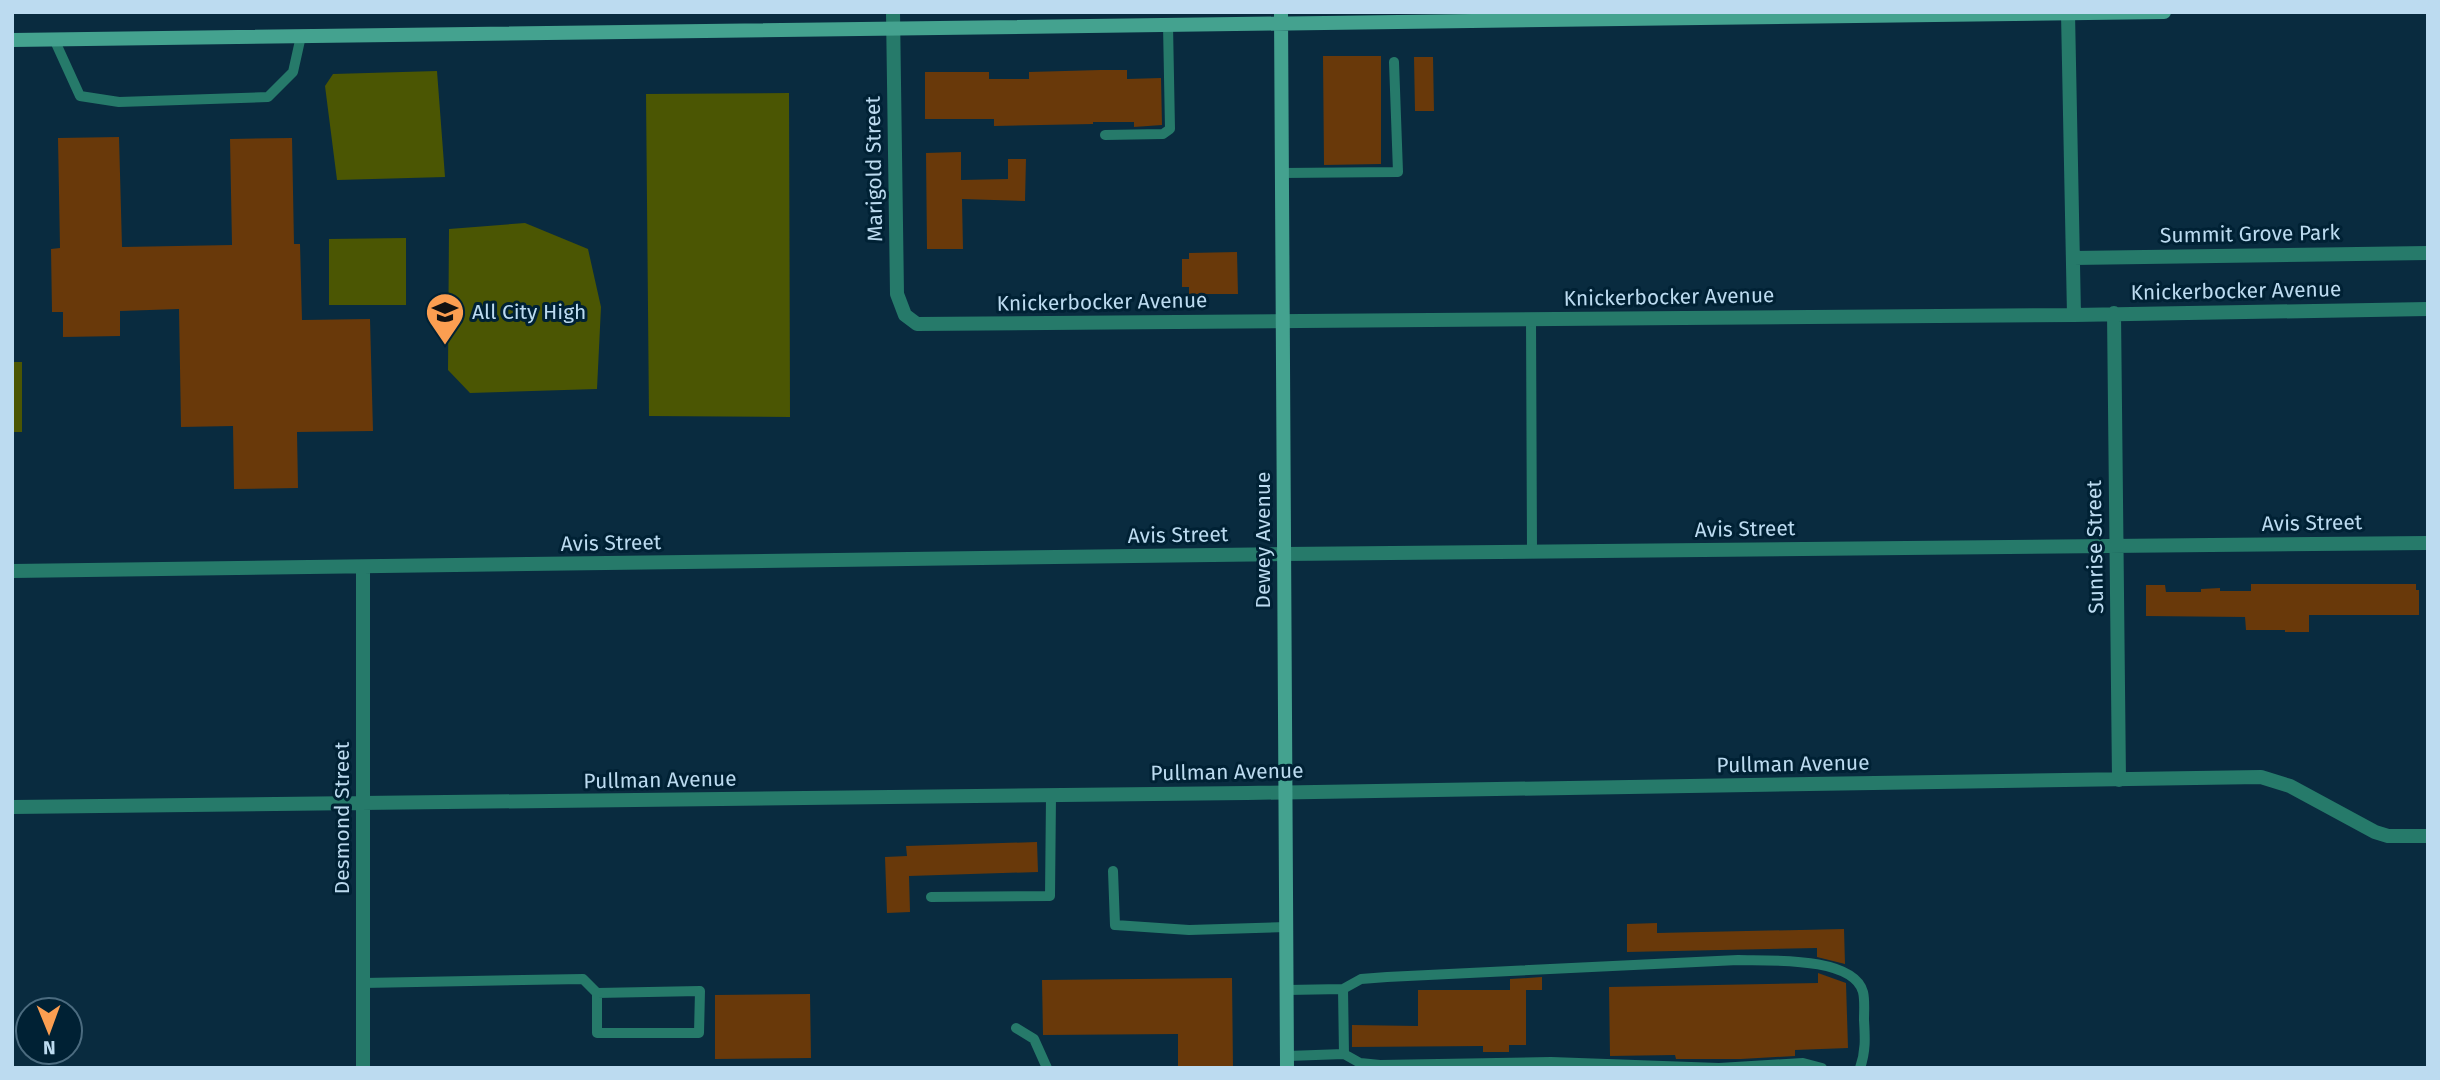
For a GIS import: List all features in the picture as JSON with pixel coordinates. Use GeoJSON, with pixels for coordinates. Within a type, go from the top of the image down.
{"type":"FeatureCollection","features":[{"type":"Feature","properties":{"kind":"street","name":"Marigold Street"},"geometry":{"type":"LineString","coordinates":[[893,12],[897,294],[901,309],[911,321]]}},
{"type":"Feature","properties":{"kind":"street"},"geometry":{"type":"LineString","coordinates":[[12,40],[1168,25],[1281,18],[2164,12]]}},
{"type":"Feature","properties":{"kind":"street"},"geometry":{"type":"LineString","coordinates":[[2068,13],[2074,314]]}},
{"type":"Feature","properties":{"kind":"street","name":"Dewey Avenue"},"geometry":{"type":"LineString","coordinates":[[1281,18],[1287,1062]]}},
{"type":"Feature","properties":{"kind":"street","name":"Summit Grove Park"},"geometry":{"type":"LineString","coordinates":[[2073,258],[2428,253]]}},
{"type":"Feature","properties":{"kind":"street","name":"Knickerbocker Avenue"},"geometry":{"type":"LineString","coordinates":[[911,321],[926,325],[2428,309]]}},
{"type":"Feature","properties":{"kind":"street","name":"Sunrise Street"},"geometry":{"type":"LineString","coordinates":[[2114,313],[2119,780]]}},
{"type":"Feature","properties":{"kind":"street","name":"Avis Street"},"geometry":{"type":"LineString","coordinates":[[12,571],[2428,542]]}},
{"type":"Feature","properties":{"kind":"street","name":"Desmond Street"},"geometry":{"type":"LineString","coordinates":[[363,568],[363,1068]]}},
{"type":"Feature","properties":{"kind":"street","name":"Pullman Avenue"},"geometry":{"type":"LineString","coordinates":[[12,807],[2271,779],[2290,786],[2375,832],[2388,836],[2428,836]]}},
{"type":"Feature","properties":{"kind":"lane"},"geometry":{"type":"LineString","coordinates":[[1105,135],[1163,134],[1170,129],[1168,25]]}},
{"type":"Feature","properties":{"kind":"lane"},"geometry":{"type":"LineString","coordinates":[[54,39],[79,96],[119,102],[268,97],[293,72],[301,36]]}},
{"type":"Feature","properties":{"kind":"lane"},"geometry":{"type":"LineString","coordinates":[[1282,173],[1398,173],[1394,62]]}},
{"type":"Feature","properties":{"kind":"lane"},"geometry":{"type":"LineString","coordinates":[[1531,319],[1532,552]]}},
{"type":"Feature","properties":{"kind":"lane"},"geometry":{"type":"LineString","coordinates":[[931,897],[1050,896],[1051,796]]}},
{"type":"Feature","properties":{"kind":"lane"},"geometry":{"type":"LineString","coordinates":[[1113,871],[1115,925],[1189,930],[1286,927]]}},
{"type":"Feature","properties":{"kind":"lane"},"geometry":{"type":"LineString","coordinates":[[1287,990],[1343,989],[1361,979],[1387,976],[1738,960],[1787,961],[1837,968],[1853,977],[1863,992],[1865,1054],[1860,1068]]}},
{"type":"Feature","properties":{"kind":"lane"},"geometry":{"type":"LineString","coordinates":[[363,983],[583,979],[597,993],[597,1033],[699,1033],[700,992],[597,993]]}},
{"type":"Feature","properties":{"kind":"lane"},"geometry":{"type":"LineString","coordinates":[[1343,989],[1345,1054]]}},
{"type":"Feature","properties":{"kind":"lane"},"geometry":{"type":"LineString","coordinates":[[1016,1028],[1034,1039],[1047,1068]]}},
{"type":"Feature","properties":{"kind":"lane"},"geometry":{"type":"LineString","coordinates":[[1287,1062],[1345,1054],[1360,1063],[1380,1065],[1551,1062],[1719,1068],[1803,1063],[1822,1068]]}},
{"type":"Feature","properties":{"kind":"green space"},"geometry":{"type":"Polygon","coordinates":[[[437,71],[445,177],[337,180],[325,86],[333,74],[437,71]]]}},
{"type":"Feature","properties":{"kind":"green space"},"geometry":{"type":"Polygon","coordinates":[[[789,93],[790,417],[649,416],[646,94],[789,93]]]}},
{"type":"Feature","properties":{"kind":"green space"},"geometry":{"type":"Polygon","coordinates":[[[525,223],[588,249],[601,307],[597,389],[470,393],[448,370],[449,229],[525,223]]]}},
{"type":"Feature","properties":{"kind":"green space"},"geometry":{"type":"Polygon","coordinates":[[[406,238],[406,305],[329,305],[329,239],[406,238]]]}},
{"type":"Feature","properties":{"kind":"green space"},"geometry":{"type":"Polygon","coordinates":[[[12,362],[22,362],[22,432],[12,432],[12,362]]]}},
{"type":"Feature","properties":{"kind":"building"},"geometry":{"type":"Polygon","coordinates":[[[1323,56],[1381,56],[1381,164],[1324,165],[1323,56]]]}},
{"type":"Feature","properties":{"kind":"building"},"geometry":{"type":"Polygon","coordinates":[[[1414,57],[1433,57],[1434,111],[1415,111],[1414,57]]]}},
{"type":"Feature","properties":{"kind":"building"},"geometry":{"type":"Polygon","coordinates":[[[1127,70],[1127,79],[1161,78],[1162,125],[1134,127],[1134,122],[1093,122],[994,126],[994,119],[925,119],[925,72],[989,72],[989,79],[1029,79],[1029,72],[1127,70]]]}},
{"type":"Feature","properties":{"kind":"building"},"geometry":{"type":"Polygon","coordinates":[[[119,137],[122,247],[232,245],[230,139],[292,138],[294,244],[300,244],[302,320],[370,319],[373,431],[297,432],[298,488],[234,489],[233,426],[181,427],[179,309],[120,311],[120,336],[63,337],[63,312],[52,312],[51,249],[60,248],[58,138],[119,137]]]}},
{"type":"Feature","properties":{"kind":"building"},"geometry":{"type":"Polygon","coordinates":[[[961,152],[961,180],[1008,179],[1008,159],[1026,159],[1025,201],[962,199],[963,249],[927,249],[926,153],[961,152]]]}},
{"type":"Feature","properties":{"kind":"building"},"geometry":{"type":"Polygon","coordinates":[[[1237,252],[1238,294],[1189,294],[1189,287],[1182,287],[1182,259],[1189,259],[1189,253],[1237,252]]]}},
{"type":"Feature","properties":{"kind":"building"},"geometry":{"type":"Polygon","coordinates":[[[2251,584],[2416,584],[2416,590],[2419,590],[2419,615],[2309,615],[2309,632],[2246,630],[2245,617],[2146,616],[2146,585],[2165,585],[2166,592],[2201,592],[2201,589],[2220,588],[2220,591],[2251,591],[2251,584]]]}},
{"type":"Feature","properties":{"kind":"building"},"geometry":{"type":"Polygon","coordinates":[[[1037,842],[1038,872],[909,876],[910,912],[887,913],[885,857],[907,856],[906,846],[1037,842]]]}},
{"type":"Feature","properties":{"kind":"building"},"geometry":{"type":"Polygon","coordinates":[[[1657,923],[1657,933],[1844,929],[1845,964],[1817,957],[1817,948],[1627,952],[1627,924],[1657,923]]]}},
{"type":"Feature","properties":{"kind":"building"},"geometry":{"type":"Polygon","coordinates":[[[1818,973],[1846,983],[1848,1048],[1795,1050],[1795,1056],[1741,1059],[1676,1059],[1675,1055],[1610,1056],[1609,987],[1818,983],[1818,973]]]}},
{"type":"Feature","properties":{"kind":"building"},"geometry":{"type":"Polygon","coordinates":[[[1542,977],[1542,990],[1526,990],[1526,1045],[1509,1045],[1509,1052],[1483,1052],[1483,1046],[1352,1047],[1352,1025],[1418,1026],[1418,990],[1510,990],[1510,979],[1542,977]]]}},
{"type":"Feature","properties":{"kind":"building"},"geometry":{"type":"Polygon","coordinates":[[[1232,978],[1233,1068],[1178,1068],[1178,1034],[1043,1035],[1042,980],[1232,978]]]}},
{"type":"Feature","properties":{"kind":"building"},"geometry":{"type":"Polygon","coordinates":[[[810,994],[811,1058],[715,1059],[715,995],[810,994]]]}},
{"type":"Feature","properties":{"kind":"place","name":"All City High"},"geometry":{"type":"Point","coordinates":[445,346]}}]}
